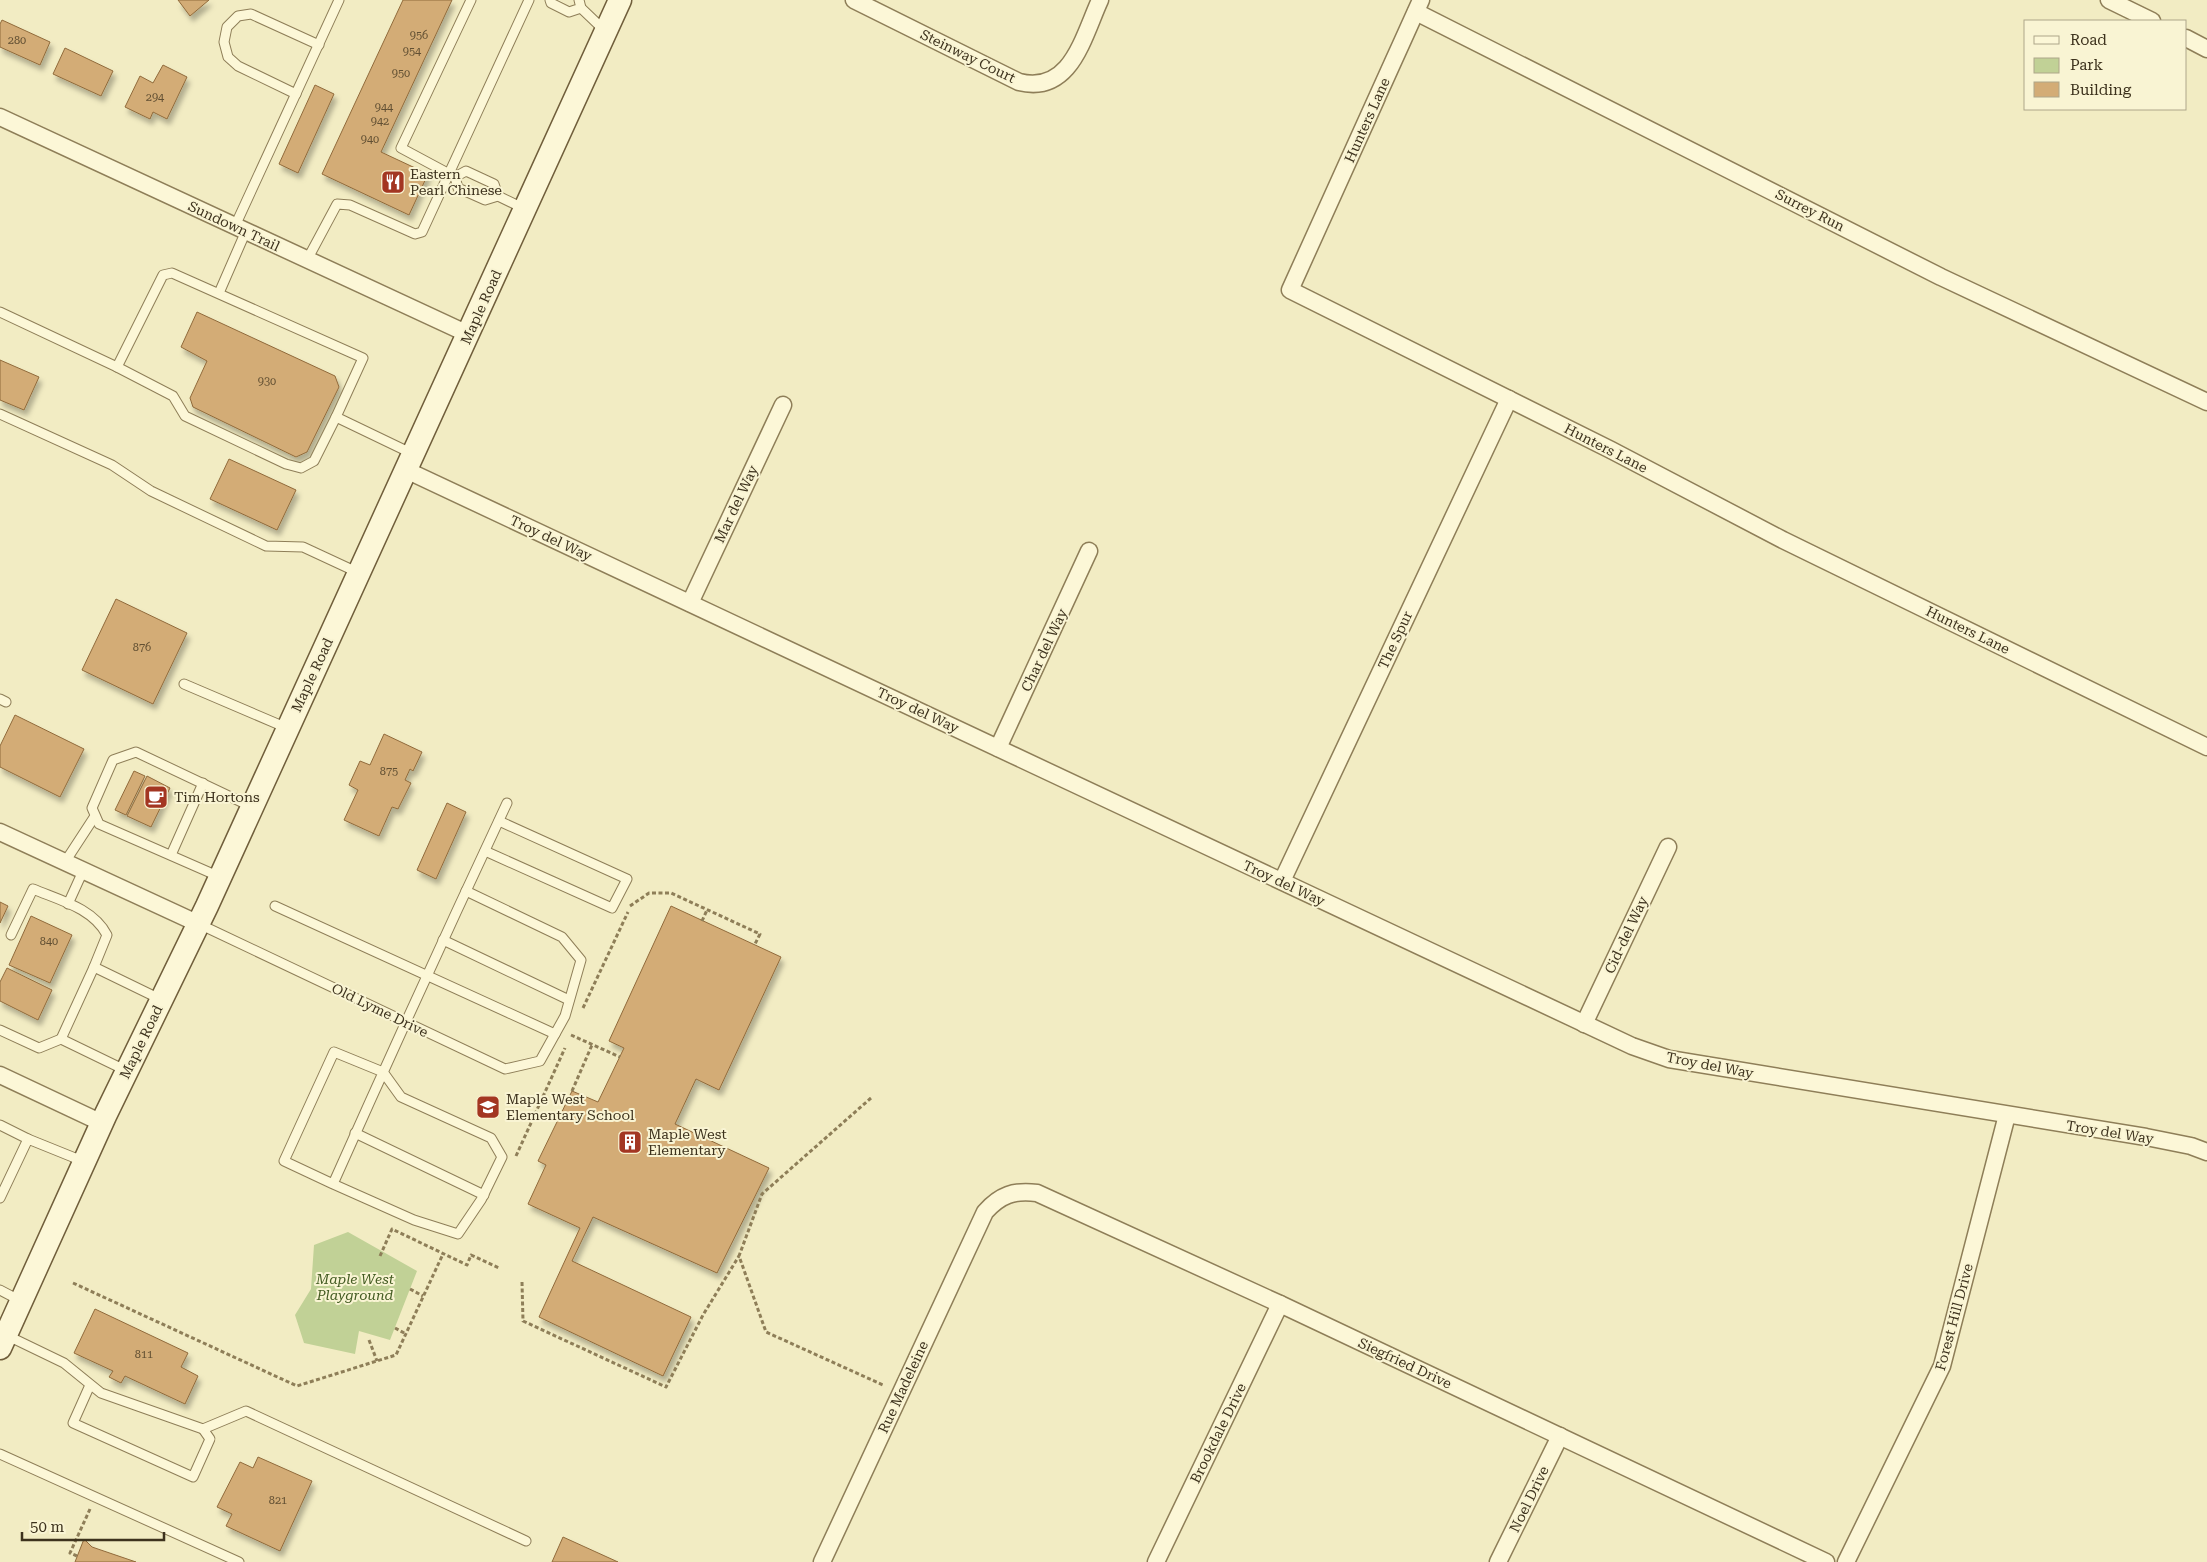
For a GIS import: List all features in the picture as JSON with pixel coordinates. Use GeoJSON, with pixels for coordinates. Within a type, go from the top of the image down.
{"type":"FeatureCollection","features":[{"type":"Feature","properties":{"kind":"main road","name":"Maple Road"},"geometry":{"type":"LineString","coordinates":[[3,1342],[102,1124],[199,924],[620,0]]}},
{"type":"Feature","properties":{"kind":"street","name":"Steinway Court"},"geometry":{"type":"LineString","coordinates":[[854,0],[1019,82],[1031,85],[1046,83],[1060,76],[1070,66],[1100,0]]}},
{"type":"Feature","properties":{"kind":"street"},"geometry":{"type":"LineString","coordinates":[[2108,0],[2150,20]]}},
{"type":"Feature","properties":{"kind":"street","name":"Hunters Lane"},"geometry":{"type":"LineString","coordinates":[[1418,6],[1290,290],[1509,399],[1783,540],[2207,747]]}},
{"type":"Feature","properties":{"kind":"street","name":"Surrey Run"},"geometry":{"type":"LineString","coordinates":[[1418,6],[1940,277],[2207,402]]}},
{"type":"Feature","properties":{"kind":"street"},"geometry":{"type":"LineString","coordinates":[[2187,39],[2207,49]]}},
{"type":"Feature","properties":{"kind":"street","name":"Sundown Trail"},"geometry":{"type":"LineString","coordinates":[[0,117],[468,334]]}},
{"type":"Feature","properties":{"kind":"street","name":"The Spur"},"geometry":{"type":"LineString","coordinates":[[1282,881],[1509,399]]}},
{"type":"Feature","properties":{"kind":"street","name":"Mar del Way"},"geometry":{"type":"LineString","coordinates":[[690,603],[783,406]]}},
{"type":"Feature","properties":{"kind":"street","name":"Troy del Way"},"geometry":{"type":"LineString","coordinates":[[410,462],[690,603],[1632,1046],[1669,1059],[2146,1137],[2191,1146],[2207,1152]]}},
{"type":"Feature","properties":{"kind":"street","name":"Char del Way"},"geometry":{"type":"LineString","coordinates":[[998,748],[1089,551]]}},
{"type":"Feature","properties":{"kind":"street","name":"Old Lyme Drive"},"geometry":{"type":"LineString","coordinates":[[0,832],[199,924]]}},
{"type":"Feature","properties":{"kind":"street","name":"Cid-del Way"},"geometry":{"type":"LineString","coordinates":[[1584,1024],[1668,847]]}},
{"type":"Feature","properties":{"kind":"street"},"geometry":{"type":"LineString","coordinates":[[0,1074],[102,1124]]}},
{"type":"Feature","properties":{"kind":"street","name":"Forest Hill Drive"},"geometry":{"type":"LineString","coordinates":[[1846,1562],[1942,1366],[2007,1115]]}},
{"type":"Feature","properties":{"kind":"street","name":"Siegfried Drive"},"geometry":{"type":"LineString","coordinates":[[985,1212],[995,1201],[1008,1194],[1023,1191],[1037,1193],[1280,1304],[1826,1562]]}},
{"type":"Feature","properties":{"kind":"street","name":"Rue Madeleine"},"geometry":{"type":"LineString","coordinates":[[822,1562],[985,1212]]}},
{"type":"Feature","properties":{"kind":"street","name":"Brookdale Drive"},"geometry":{"type":"LineString","coordinates":[[1156,1562],[1280,1304]]}},
{"type":"Feature","properties":{"kind":"street","name":"Noel Drive"},"geometry":{"type":"LineString","coordinates":[[1498,1562],[1560,1436]]}},
{"type":"Feature","properties":{"kind":"lane"},"geometry":{"type":"LineString","coordinates":[[219,294],[241,229],[296,94],[339,0]]}},
{"type":"Feature","properties":{"kind":"lane"},"geometry":{"type":"LineString","coordinates":[[471,0],[401,148],[451,175],[458,188],[485,200],[498,196],[525,209]]}},
{"type":"Feature","properties":{"kind":"lane"},"geometry":{"type":"LineString","coordinates":[[307,260],[337,204],[350,205],[415,234],[422,232],[451,175],[529,0]]}},
{"type":"Feature","properties":{"kind":"lane"},"geometry":{"type":"LineString","coordinates":[[550,0],[551,3],[569,12],[580,4],[605,31]]}},
{"type":"Feature","properties":{"kind":"lane"},"geometry":{"type":"LineString","coordinates":[[296,94],[238,66],[228,57],[224,42],[227,27],[238,16],[251,14],[319,44]]}},
{"type":"Feature","properties":{"kind":"lane"},"geometry":{"type":"LineString","coordinates":[[451,175],[466,171],[494,184],[498,196]]}},
{"type":"Feature","properties":{"kind":"lane"},"geometry":{"type":"LineString","coordinates":[[0,312],[117,367],[173,396],[185,416],[286,464],[301,468],[314,461],[363,358],[172,273],[163,275],[117,367]]}},
{"type":"Feature","properties":{"kind":"lane"},"geometry":{"type":"LineString","coordinates":[[0,414],[112,465],[151,490],[266,546],[303,547],[360,573]]}},
{"type":"Feature","properties":{"kind":"lane"},"geometry":{"type":"LineString","coordinates":[[336,417],[410,462]]}},
{"type":"Feature","properties":{"kind":"lane"},"geometry":{"type":"LineString","coordinates":[[184,684],[289,728]]}},
{"type":"Feature","properties":{"kind":"lane"},"geometry":{"type":"LineString","coordinates":[[220,877],[99,824],[92,808],[113,760],[136,752],[252,807]]}},
{"type":"Feature","properties":{"kind":"lane"},"geometry":{"type":"LineString","coordinates":[[171,856],[203,783]]}},
{"type":"Feature","properties":{"kind":"lane"},"geometry":{"type":"LineString","coordinates":[[333,1184],[404,1022],[507,803]]}},
{"type":"Feature","properties":{"kind":"lane"},"geometry":{"type":"LineString","coordinates":[[65,862],[96,816]]}},
{"type":"Feature","properties":{"kind":"lane"},"geometry":{"type":"LineString","coordinates":[[485,851],[612,908],[627,879],[499,821]]}},
{"type":"Feature","properties":{"kind":"lane"},"geometry":{"type":"LineString","coordinates":[[68,904],[83,871]]}},
{"type":"Feature","properties":{"kind":"lane"},"geometry":{"type":"LineString","coordinates":[[0,1030],[39,1048],[61,1039],[107,935],[101,924],[91,914],[33,889],[11,935]]}},
{"type":"Feature","properties":{"kind":"lane","name":"Old Lyme Drive"},"geometry":{"type":"LineString","coordinates":[[199,924],[505,1069],[540,1061],[565,1016],[581,960],[562,937],[466,890]]}},
{"type":"Feature","properties":{"kind":"lane"},"geometry":{"type":"LineString","coordinates":[[275,906],[555,1034]]}},
{"type":"Feature","properties":{"kind":"lane"},"geometry":{"type":"LineString","coordinates":[[443,940],[569,1000]]}},
{"type":"Feature","properties":{"kind":"lane"},"geometry":{"type":"LineString","coordinates":[[94,967],[162,1000]]}},
{"type":"Feature","properties":{"kind":"lane"},"geometry":{"type":"LineString","coordinates":[[61,1039],[128,1071]]}},
{"type":"Feature","properties":{"kind":"lane"},"geometry":{"type":"LineString","coordinates":[[334,1052],[383,1072],[401,1097],[491,1138],[502,1158],[484,1195],[458,1234],[414,1220],[333,1184],[284,1161],[334,1052]]}},
{"type":"Feature","properties":{"kind":"lane"},"geometry":{"type":"LineString","coordinates":[[0,1125],[28,1139],[85,1162]]}},
{"type":"Feature","properties":{"kind":"lane"},"geometry":{"type":"LineString","coordinates":[[355,1133],[484,1195]]}},
{"type":"Feature","properties":{"kind":"lane"},"geometry":{"type":"LineString","coordinates":[[0,1198],[28,1139]]}},
{"type":"Feature","properties":{"kind":"lane"},"geometry":{"type":"LineString","coordinates":[[0,1290],[22,1301]]}},
{"type":"Feature","properties":{"kind":"lane"},"geometry":{"type":"LineString","coordinates":[[3,1342],[64,1363],[90,1384],[101,1393],[203,1429],[210,1439],[193,1477],[73,1423],[90,1384]]}},
{"type":"Feature","properties":{"kind":"lane"},"geometry":{"type":"LineString","coordinates":[[203,1429],[246,1411],[526,1541]]}},
{"type":"Feature","properties":{"kind":"lane"},"geometry":{"type":"LineString","coordinates":[[0,1454],[234,1561]]}},
{"type":"Feature","properties":{"kind":"path"},"geometry":{"type":"LineString","coordinates":[[583,1009],[631,904],[649,894],[671,893],[760,934],[755,944]]}},
{"type":"Feature","properties":{"kind":"path"},"geometry":{"type":"LineString","coordinates":[[702,921],[707,910]]}},
{"type":"Feature","properties":{"kind":"path"},"geometry":{"type":"LineString","coordinates":[[513,1161],[575,1026]]}},
{"type":"Feature","properties":{"kind":"path"},"geometry":{"type":"LineString","coordinates":[[571,1035],[620,1057]]}},
{"type":"Feature","properties":{"kind":"path"},"geometry":{"type":"LineString","coordinates":[[572,1091],[592,1045]]}},
{"type":"Feature","properties":{"kind":"path"},"geometry":{"type":"LineString","coordinates":[[522,1282],[523,1321],[666,1387],[703,1315],[739,1256],[762,1194],[871,1098]]}},
{"type":"Feature","properties":{"kind":"path"},"geometry":{"type":"LineString","coordinates":[[380,1256],[392,1229],[467,1265],[471,1255],[500,1268]]}},
{"type":"Feature","properties":{"kind":"path"},"geometry":{"type":"LineString","coordinates":[[73,1283],[297,1386],[396,1355],[443,1254]]}},
{"type":"Feature","properties":{"kind":"path"},"geometry":{"type":"LineString","coordinates":[[739,1256],[766,1332],[883,1385]]}},
{"type":"Feature","properties":{"kind":"path"},"geometry":{"type":"LineString","coordinates":[[410,1289],[423,1296]]}},
{"type":"Feature","properties":{"kind":"path"},"geometry":{"type":"LineString","coordinates":[[395,1328],[406,1334]]}},
{"type":"Feature","properties":{"kind":"path"},"geometry":{"type":"LineString","coordinates":[[369,1340],[378,1361]]}},
{"type":"Feature","properties":{"kind":"path"},"geometry":{"type":"LineString","coordinates":[[78,1556],[70,1553],[95,1497]]}},
{"type":"Feature","properties":{"kind":"green space","name":"Maple West Playground"},"geometry":{"type":"Polygon","coordinates":[[[348,1232],[417,1271],[390,1340],[359,1331],[355,1354],[304,1343],[295,1315],[311,1289],[314,1245],[348,1232]]]}},
{"type":"Feature","properties":{"kind":"building"},"geometry":{"type":"Polygon","coordinates":[[[178,0],[209,0],[190,16],[178,0]]]}},
{"type":"Feature","properties":{"kind":"building"},"geometry":{"type":"Polygon","coordinates":[[[403,0],[452,0],[381,152],[428,174],[409,215],[322,174],[403,0]]]}},
{"type":"Feature","properties":{"kind":"building"},"geometry":{"type":"Polygon","coordinates":[[[2,20],[50,42],[40,65],[0,47],[0,24],[2,20]]]}},
{"type":"Feature","properties":{"kind":"building"},"geometry":{"type":"Polygon","coordinates":[[[65,48],[113,71],[101,96],[53,74],[65,48]]]}},
{"type":"Feature","properties":{"kind":"building"},"geometry":{"type":"Polygon","coordinates":[[[163,65],[187,77],[167,119],[153,112],[150,119],[125,107],[140,76],[153,83],[163,65]]]}},
{"type":"Feature","properties":{"kind":"building"},"geometry":{"type":"Polygon","coordinates":[[[315,85],[334,94],[298,173],[279,164],[315,85]]]}},
{"type":"Feature","properties":{"kind":"building"},"geometry":{"type":"Polygon","coordinates":[[[197,312],[335,376],[339,387],[307,452],[296,457],[193,407],[190,398],[207,361],[181,347],[197,312]]]}},
{"type":"Feature","properties":{"kind":"building"},"geometry":{"type":"Polygon","coordinates":[[[0,360],[39,377],[24,410],[0,400],[0,360]]]}},
{"type":"Feature","properties":{"kind":"building"},"geometry":{"type":"Polygon","coordinates":[[[229,459],[296,490],[277,530],[210,499],[229,459]]]}},
{"type":"Feature","properties":{"kind":"building"},"geometry":{"type":"Polygon","coordinates":[[[116,599],[187,633],[153,704],[82,670],[116,599]]]}},
{"type":"Feature","properties":{"kind":"building"},"geometry":{"type":"Polygon","coordinates":[[[15,715],[84,749],[60,797],[0,767],[0,746],[15,715]]]}},
{"type":"Feature","properties":{"kind":"building"},"geometry":{"type":"Polygon","coordinates":[[[384,734],[422,752],[413,771],[410,769],[405,780],[411,783],[398,809],[392,807],[379,836],[344,820],[358,790],[349,785],[360,761],[370,765],[384,734]]]}},
{"type":"Feature","properties":{"kind":"building"},"geometry":{"type":"Polygon","coordinates":[[[134,771],[145,776],[126,815],[115,810],[134,771]]]}},
{"type":"Feature","properties":{"kind":"building"},"geometry":{"type":"Polygon","coordinates":[[[147,776],[170,788],[151,827],[127,816],[147,776]]]}},
{"type":"Feature","properties":{"kind":"building"},"geometry":{"type":"Polygon","coordinates":[[[447,803],[466,812],[436,879],[417,870],[447,803]]]}},
{"type":"Feature","properties":{"kind":"building"},"geometry":{"type":"Polygon","coordinates":[[[0,902],[8,906],[0,923],[0,902]]]}},
{"type":"Feature","properties":{"kind":"building","name":"Maple West Elementary"},"geometry":{"type":"Polygon","coordinates":[[[671,906],[781,957],[719,1090],[696,1079],[675,1124],[769,1168],[717,1273],[593,1217],[572,1261],[691,1317],[663,1376],[539,1317],[580,1228],[528,1204],[546,1165],[538,1161],[572,1091],[598,1102],[624,1048],[609,1041],[671,906]]]}},
{"type":"Feature","properties":{"kind":"building"},"geometry":{"type":"Polygon","coordinates":[[[31,916],[72,935],[50,983],[9,965],[31,916]]]}},
{"type":"Feature","properties":{"kind":"building"},"geometry":{"type":"Polygon","coordinates":[[[7,968],[52,990],[38,1020],[0,1001],[0,982],[7,968]]]}},
{"type":"Feature","properties":{"kind":"building"},"geometry":{"type":"Polygon","coordinates":[[[95,1309],[188,1353],[181,1367],[198,1376],[185,1404],[125,1376],[121,1383],[109,1377],[113,1371],[74,1353],[95,1309]]]}},
{"type":"Feature","properties":{"kind":"building"},"geometry":{"type":"Polygon","coordinates":[[[258,1457],[312,1481],[280,1551],[226,1526],[232,1514],[217,1507],[240,1462],[253,1468],[258,1457]]]}},
{"type":"Feature","properties":{"kind":"building"},"geometry":{"type":"Polygon","coordinates":[[[563,1537],[618,1562],[552,1562],[563,1537]]]}},
{"type":"Feature","properties":{"kind":"building"},"geometry":{"type":"Polygon","coordinates":[[[84,1539],[92,1547],[136,1562],[75,1562],[84,1539]]]}},
{"type":"Feature","properties":{"kind":"place","name":"Eastern Pearl Chinese"},"geometry":{"type":"Point","coordinates":[393,182]}},
{"type":"Feature","properties":{"kind":"place","name":"Tim Hortons"},"geometry":{"type":"Point","coordinates":[156,797]}},
{"type":"Feature","properties":{"kind":"place","name":"Maple West Elementary School"},"geometry":{"type":"Point","coordinates":[488,1107]}},
{"type":"Feature","properties":{"kind":"place","name":"Maple West Elementary"},"geometry":{"type":"Point","coordinates":[630,1142]}}]}
